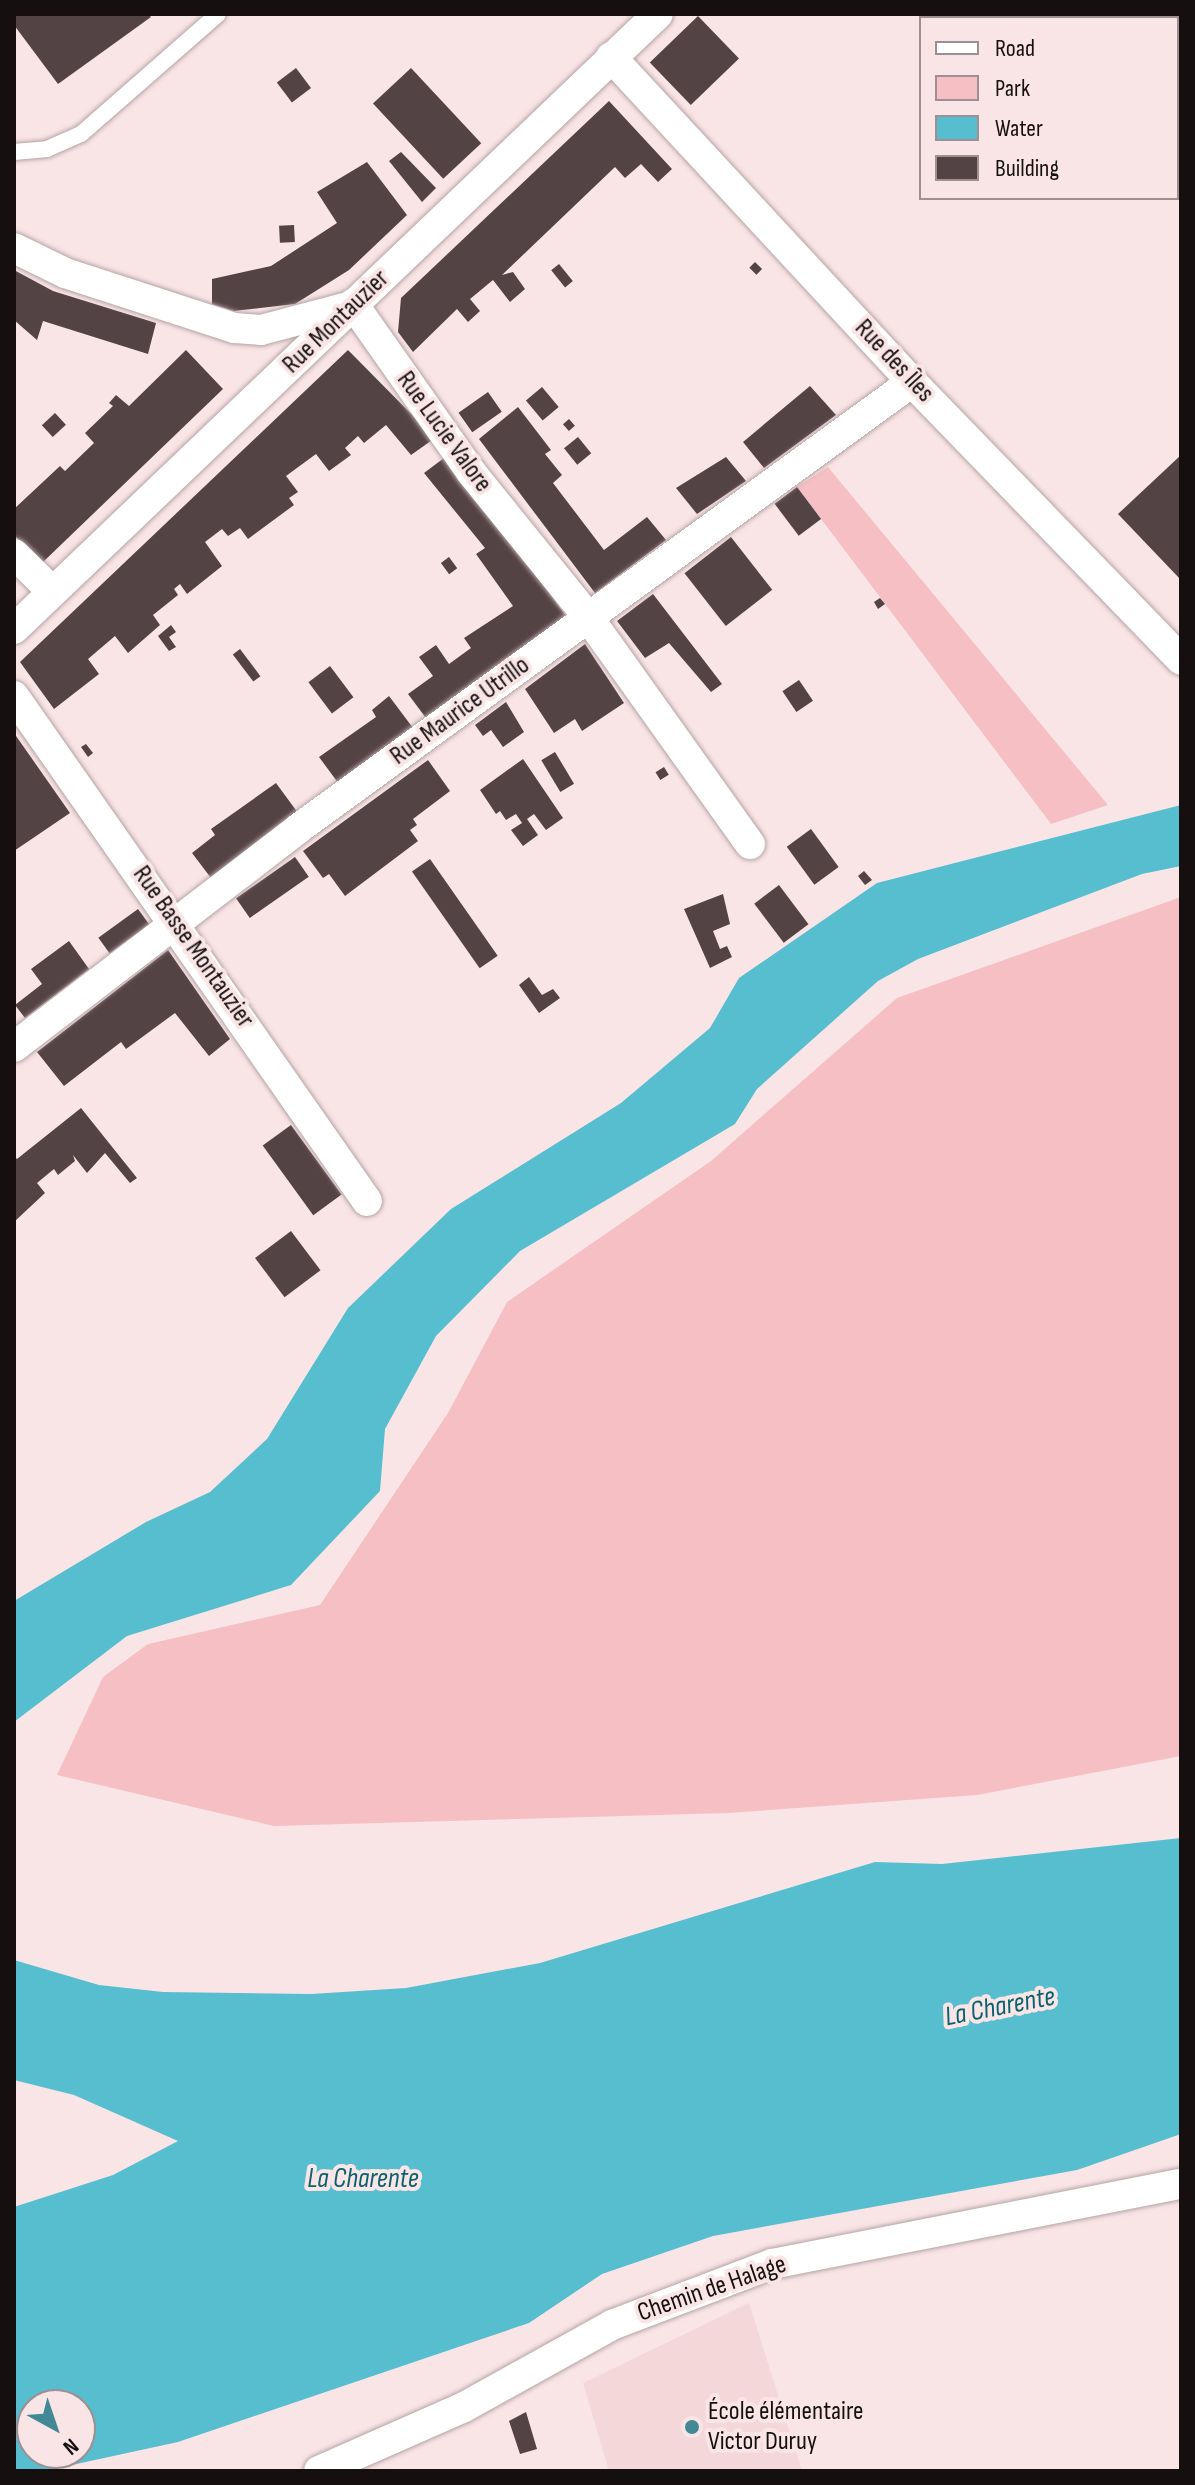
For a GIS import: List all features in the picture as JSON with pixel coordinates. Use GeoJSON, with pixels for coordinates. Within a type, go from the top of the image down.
{"type":"FeatureCollection","features":[{"type":"Feature","properties":{"kind":"street","name":"Rue Montauzier"},"geometry":{"type":"LineString","coordinates":[[14,629],[658,14]]}},
{"type":"Feature","properties":{"kind":"street","name":"Rue des Îles"},"geometry":{"type":"LineString","coordinates":[[611,57],[912,382],[1181,660]]}},
{"type":"Feature","properties":{"kind":"street"},"geometry":{"type":"LineString","coordinates":[[14,248],[65,273],[247,329],[299,323],[353,304]]}},
{"type":"Feature","properties":{"kind":"street","name":"Rue Lucie Valore"},"geometry":{"type":"LineString","coordinates":[[353,304],[471,472],[588,617],[750,844]]}},
{"type":"Feature","properties":{"kind":"street"},"geometry":{"type":"LineString","coordinates":[[247,329],[281,375]]}},
{"type":"Feature","properties":{"kind":"street","name":"Rue Maurice Utrillo"},"geometry":{"type":"LineString","coordinates":[[14,1047],[588,617],[912,382]]}},
{"type":"Feature","properties":{"kind":"street"},"geometry":{"type":"LineString","coordinates":[[14,554],[52,591]]}},
{"type":"Feature","properties":{"kind":"street","name":"Rue Basse Montauzier"},"geometry":{"type":"LineString","coordinates":[[14,696],[177,922],[367,1201]]}},
{"type":"Feature","properties":{"kind":"street","name":"Chemin de Halage"},"geometry":{"type":"LineString","coordinates":[[319,2471],[464,2407],[612,2325],[772,2264],[1181,2184]]}},
{"type":"Feature","properties":{"kind":"lane"},"geometry":{"type":"LineString","coordinates":[[14,152],[47,149],[81,134],[218,14]]}},
{"type":"Feature","properties":{"kind":"shaded area","name":"École élémentaire Victor Duruy"},"geometry":{"type":"Polygon","coordinates":[[[749,2303],[802,2471],[609,2471],[583,2383],[749,2303]]]}},
{"type":"Feature","properties":{"kind":"green space"},"geometry":{"type":"Polygon","coordinates":[[[828,467],[1108,805],[1051,824],[797,487],[828,467]]]}},
{"type":"Feature","properties":{"kind":"green space"},"geometry":{"type":"Polygon","coordinates":[[[1181,897],[1181,1756],[977,1795],[729,1813],[274,1826],[57,1775],[103,1677],[148,1644],[320,1605],[448,1413],[507,1302],[711,1161],[897,998],[1181,897]]]}},
{"type":"Feature","properties":{"kind":"water"},"geometry":{"type":"Polygon","coordinates":[[[1181,805],[1181,866],[1142,874],[918,959],[878,981],[757,1089],[735,1124],[520,1251],[436,1336],[385,1429],[380,1491],[291,1585],[127,1636],[14,1722],[14,1601],[146,1522],[210,1492],[267,1439],[348,1308],[451,1209],[621,1103],[710,1028],[739,978],[877,883],[1181,805]]]}},
{"type":"Feature","properties":{"kind":"water","name":"La Charente"},"geometry":{"type":"Polygon","coordinates":[[[1181,1838],[1181,2134],[1077,2170],[713,2236],[602,2274],[529,2323],[178,2442],[96,2460],[96,2389],[16,2389],[16,2469],[53,2469],[14,2471],[14,2207],[113,2175],[178,2141],[74,2095],[14,2080],[14,1960],[99,1985],[163,1992],[311,1994],[406,1988],[540,1963],[875,1862],[942,1864],[1181,1838]]]}},
{"type":"Feature","properties":{"kind":"building"},"geometry":{"type":"Polygon","coordinates":[[[14,14],[148,14],[151,17],[58,84],[14,25],[14,14]]]}},
{"type":"Feature","properties":{"kind":"building"},"geometry":{"type":"Polygon","coordinates":[[[1045,14],[1123,14],[1123,16],[1045,14]]]}},
{"type":"Feature","properties":{"kind":"building"},"geometry":{"type":"Polygon","coordinates":[[[698,16],[739,58],[691,105],[650,63],[698,16]]]}},
{"type":"Feature","properties":{"kind":"building"},"geometry":{"type":"Polygon","coordinates":[[[296,68],[311,88],[292,102],[277,82],[296,68]]]}},
{"type":"Feature","properties":{"kind":"building"},"geometry":{"type":"Polygon","coordinates":[[[411,68],[481,143],[443,179],[373,103],[411,68]]]}},
{"type":"Feature","properties":{"kind":"building"},"geometry":{"type":"Polygon","coordinates":[[[609,101],[672,169],[658,182],[641,164],[625,178],[615,167],[502,275],[513,272],[525,289],[510,302],[493,280],[470,299],[480,311],[468,322],[457,309],[413,352],[398,332],[401,298],[609,101]]]}},
{"type":"Feature","properties":{"kind":"building"},"geometry":{"type":"Polygon","coordinates":[[[401,152],[436,188],[422,202],[389,161],[401,152]]]}},
{"type":"Feature","properties":{"kind":"building"},"geometry":{"type":"Polygon","coordinates":[[[367,162],[407,215],[349,270],[295,304],[234,311],[212,304],[212,279],[271,266],[337,223],[317,192],[367,162]]]}},
{"type":"Feature","properties":{"kind":"building"},"geometry":{"type":"Polygon","coordinates":[[[294,225],[295,242],[280,243],[279,226],[294,225]]]}},
{"type":"Feature","properties":{"kind":"building"},"geometry":{"type":"Polygon","coordinates":[[[755,262],[762,269],[756,275],[749,268],[755,262]]]}},
{"type":"Feature","properties":{"kind":"building"},"geometry":{"type":"Polygon","coordinates":[[[559,264],[573,281],[565,287],[551,270],[559,264]]]}},
{"type":"Feature","properties":{"kind":"building"},"geometry":{"type":"Polygon","coordinates":[[[14,270],[53,291],[156,323],[148,354],[43,321],[37,340],[14,320],[14,270]]]}},
{"type":"Feature","properties":{"kind":"building"},"geometry":{"type":"Polygon","coordinates":[[[186,350],[223,389],[42,563],[14,535],[14,509],[60,466],[65,471],[94,443],[85,433],[113,406],[109,403],[116,395],[129,406],[186,350]]]}},
{"type":"Feature","properties":{"kind":"building"},"geometry":{"type":"Polygon","coordinates":[[[348,350],[435,438],[411,455],[386,425],[364,443],[358,436],[345,448],[351,455],[329,471],[316,454],[286,476],[298,492],[289,498],[294,505],[248,539],[240,528],[228,536],[222,529],[205,542],[222,566],[187,594],[180,584],[174,589],[178,595],[153,615],[160,625],[128,653],[115,636],[88,659],[99,674],[54,709],[20,662],[348,350]]]}},
{"type":"Feature","properties":{"kind":"building"},"geometry":{"type":"Polygon","coordinates":[[[810,386],[836,415],[764,468],[743,442],[810,386]]]}},
{"type":"Feature","properties":{"kind":"building"},"geometry":{"type":"Polygon","coordinates":[[[542,387],[559,407],[543,420],[526,400],[542,387]]]}},
{"type":"Feature","properties":{"kind":"building"},"geometry":{"type":"Polygon","coordinates":[[[488,392],[502,412],[472,432],[459,413],[488,392]]]}},
{"type":"Feature","properties":{"kind":"building"},"geometry":{"type":"Polygon","coordinates":[[[518,407],[551,450],[545,454],[562,475],[553,483],[604,550],[647,517],[666,540],[595,593],[479,439],[518,407]]]}},
{"type":"Feature","properties":{"kind":"building"},"geometry":{"type":"Polygon","coordinates":[[[55,413],[66,425],[53,437],[42,425],[55,413]]]}},
{"type":"Feature","properties":{"kind":"building"},"geometry":{"type":"Polygon","coordinates":[[[569,419],[575,426],[569,431],[563,424],[569,419]]]}},
{"type":"Feature","properties":{"kind":"building"},"geometry":{"type":"Polygon","coordinates":[[[578,437],[591,453],[577,465],[564,448],[578,437]]]}},
{"type":"Feature","properties":{"kind":"building"},"geometry":{"type":"Polygon","coordinates":[[[448,455],[566,616],[426,718],[408,694],[433,676],[419,657],[436,645],[449,664],[471,648],[464,638],[513,606],[476,554],[485,548],[424,473],[448,455]]]}},
{"type":"Feature","properties":{"kind":"building"},"geometry":{"type":"Polygon","coordinates":[[[1181,455],[1181,580],[1118,514],[1181,455]]]}},
{"type":"Feature","properties":{"kind":"building"},"geometry":{"type":"Polygon","coordinates":[[[726,457],[746,481],[697,514],[676,488],[726,457]]]}},
{"type":"Feature","properties":{"kind":"building"},"geometry":{"type":"Polygon","coordinates":[[[797,487],[821,519],[799,536],[775,504],[797,487]]]}},
{"type":"Feature","properties":{"kind":"building"},"geometry":{"type":"Polygon","coordinates":[[[731,537],[772,590],[726,626],[685,573],[731,537]]]}},
{"type":"Feature","properties":{"kind":"building"},"geometry":{"type":"Polygon","coordinates":[[[449,557],[457,568],[449,574],[441,563],[449,557]]]}},
{"type":"Feature","properties":{"kind":"building"},"geometry":{"type":"Polygon","coordinates":[[[653,594],[722,684],[711,692],[669,643],[645,658],[617,621],[653,594]]]}},
{"type":"Feature","properties":{"kind":"building"},"geometry":{"type":"Polygon","coordinates":[[[880,598],[885,604],[878,609],[874,602],[880,598]]]}},
{"type":"Feature","properties":{"kind":"building"},"geometry":{"type":"Polygon","coordinates":[[[171,625],[176,632],[169,637],[176,647],[169,651],[158,636],[171,625]]]}},
{"type":"Feature","properties":{"kind":"building"},"geometry":{"type":"Polygon","coordinates":[[[585,644],[624,703],[582,731],[575,719],[554,733],[525,689],[585,644]]]}},
{"type":"Feature","properties":{"kind":"building"},"geometry":{"type":"Polygon","coordinates":[[[240,649],[260,676],[253,682],[233,654],[240,649]]]}},
{"type":"Feature","properties":{"kind":"building"},"geometry":{"type":"Polygon","coordinates":[[[330,666],[353,697],[332,713],[308,682],[330,666]]]}},
{"type":"Feature","properties":{"kind":"building"},"geometry":{"type":"Polygon","coordinates":[[[799,680],[813,701],[796,712],[782,691],[799,680]]]}},
{"type":"Feature","properties":{"kind":"building"},"geometry":{"type":"Polygon","coordinates":[[[389,696],[413,728],[339,784],[319,757],[376,717],[372,710],[389,696]]]}},
{"type":"Feature","properties":{"kind":"building"},"geometry":{"type":"Polygon","coordinates":[[[506,702],[524,732],[503,747],[491,730],[483,736],[475,725],[506,702]]]}},
{"type":"Feature","properties":{"kind":"building"},"geometry":{"type":"Polygon","coordinates":[[[14,733],[70,813],[14,851],[14,733]]]}},
{"type":"Feature","properties":{"kind":"building"},"geometry":{"type":"Polygon","coordinates":[[[86,744],[93,753],[88,757],[81,747],[86,744]]]}},
{"type":"Feature","properties":{"kind":"building"},"geometry":{"type":"Polygon","coordinates":[[[555,752],[574,784],[560,792],[541,760],[555,752]]]}},
{"type":"Feature","properties":{"kind":"building"},"geometry":{"type":"Polygon","coordinates":[[[523,759],[563,818],[546,830],[534,814],[527,819],[538,835],[523,846],[511,830],[522,823],[516,814],[506,820],[500,811],[496,814],[480,790],[523,759]]]}},
{"type":"Feature","properties":{"kind":"building"},"geometry":{"type":"Polygon","coordinates":[[[428,760],[450,791],[413,819],[417,825],[410,830],[418,841],[345,896],[329,874],[323,878],[303,851],[428,760]]]}},
{"type":"Feature","properties":{"kind":"building"},"geometry":{"type":"Polygon","coordinates":[[[664,767],[669,775],[660,780],[656,772],[664,767]]]}},
{"type":"Feature","properties":{"kind":"building"},"geometry":{"type":"Polygon","coordinates":[[[276,783],[298,813],[211,878],[192,853],[215,835],[211,829],[276,783]]]}},
{"type":"Feature","properties":{"kind":"building"},"geometry":{"type":"Polygon","coordinates":[[[811,829],[839,867],[814,885],[787,847],[811,829]]]}},
{"type":"Feature","properties":{"kind":"building"},"geometry":{"type":"Polygon","coordinates":[[[295,857],[309,877],[250,918],[236,898],[295,857]]]}},
{"type":"Feature","properties":{"kind":"building"},"geometry":{"type":"Polygon","coordinates":[[[430,859],[498,956],[480,968],[412,872],[430,859]]]}},
{"type":"Feature","properties":{"kind":"building"},"geometry":{"type":"Polygon","coordinates":[[[864,871],[872,880],[865,885],[858,876],[864,871]]]}},
{"type":"Feature","properties":{"kind":"building"},"geometry":{"type":"Polygon","coordinates":[[[779,885],[808,924],[784,943],[754,904],[779,885]]]}},
{"type":"Feature","properties":{"kind":"building"},"geometry":{"type":"Polygon","coordinates":[[[723,894],[730,924],[713,931],[720,949],[727,946],[732,957],[710,968],[684,909],[723,894]]]}},
{"type":"Feature","properties":{"kind":"building"},"geometry":{"type":"Polygon","coordinates":[[[138,909],[149,924],[110,953],[98,938],[138,909]]]}},
{"type":"Feature","properties":{"kind":"building"},"geometry":{"type":"Polygon","coordinates":[[[69,941],[89,969],[25,1018],[15,1005],[42,984],[31,969],[69,941]]]}},
{"type":"Feature","properties":{"kind":"building"},"geometry":{"type":"Polygon","coordinates":[[[168,950],[230,1039],[209,1056],[175,1013],[126,1049],[121,1042],[64,1086],[37,1052],[168,950]]]}},
{"type":"Feature","properties":{"kind":"building"},"geometry":{"type":"Polygon","coordinates":[[[529,977],[542,995],[553,989],[560,998],[539,1013],[519,985],[529,977]]]}},
{"type":"Feature","properties":{"kind":"building"},"geometry":{"type":"Polygon","coordinates":[[[81,1108],[137,1178],[130,1183],[105,1153],[87,1173],[73,1155],[75,1161],[58,1175],[54,1169],[37,1183],[45,1193],[14,1222],[14,1156],[17,1159],[81,1108]]]}},
{"type":"Feature","properties":{"kind":"building"},"geometry":{"type":"Polygon","coordinates":[[[291,1125],[342,1195],[313,1215],[263,1146],[291,1125]]]}},
{"type":"Feature","properties":{"kind":"building"},"geometry":{"type":"Polygon","coordinates":[[[291,1231],[320,1270],[285,1297],[255,1258],[291,1231]]]}},
{"type":"Feature","properties":{"kind":"building"},"geometry":{"type":"Polygon","coordinates":[[[526,2412],[537,2449],[520,2454],[509,2421],[526,2412]]]}},
{"type":"Feature","properties":{"kind":"place","name":"École élémentaire Victor Duruy"},"geometry":{"type":"Point","coordinates":[692,2427]}}]}
